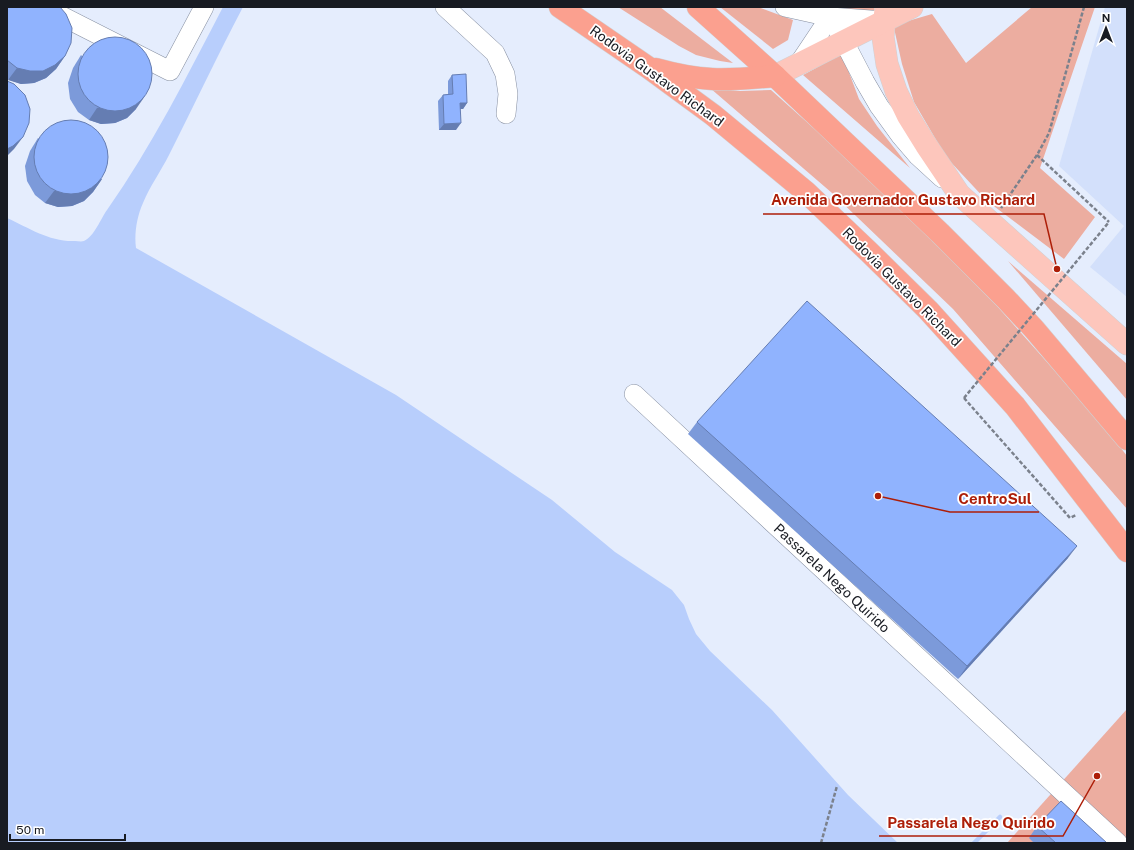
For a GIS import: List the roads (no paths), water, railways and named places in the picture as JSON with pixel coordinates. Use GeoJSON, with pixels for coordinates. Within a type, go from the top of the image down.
{"type":"FeatureCollection","features":[{"type":"Feature","properties":{"kind":"highway","name":"Rodovia Gustavo Richard"},"geometry":{"type":"LineString","coordinates":[[560,7],[649,68],[713,115],[806,192],[870,252],[928,310],[1016,406],[1127,551]]}},
{"type":"Feature","properties":{"kind":"highway"},"geometry":{"type":"LineString","coordinates":[[699,7],[775,76],[940,233],[1006,299],[1034,329],[1127,439]]}},
{"type":"Feature","properties":{"kind":"highway"},"geometry":{"type":"LineString","coordinates":[[649,68],[680,75],[711,79],[743,79],[775,76]]}},
{"type":"Feature","properties":{"kind":"main road"},"geometry":{"type":"LineString","coordinates":[[775,76],[844,42],[885,14],[912,7]]}},
{"type":"Feature","properties":{"kind":"main road"},"geometry":{"type":"LineString","coordinates":[[885,14],[883,37],[887,64],[896,91],[908,116],[960,194],[1127,344]]}},
{"type":"Feature","properties":{"kind":"street"},"geometry":{"type":"LineString","coordinates":[[44,7],[170,71],[204,7]]}},
{"type":"Feature","properties":{"kind":"street"},"geometry":{"type":"LineString","coordinates":[[445,7],[495,53],[505,74],[508,94],[506,114]]}},
{"type":"Feature","properties":{"kind":"street"},"geometry":{"type":"LineString","coordinates":[[785,7],[828,12],[885,14]]}},
{"type":"Feature","properties":{"kind":"street"},"geometry":{"type":"LineString","coordinates":[[828,12],[879,106],[900,135],[918,156],[960,194]]}},
{"type":"Feature","properties":{"kind":"street"},"geometry":{"type":"LineString","coordinates":[[798,65],[828,12]]}},
{"type":"Feature","properties":{"kind":"street","name":"Passarela Nego Quirido"},"geometry":{"type":"LineString","coordinates":[[634,394],[1118,843]]}},
{"type":"Feature","properties":{"kind":"water"},"geometry":{"type":"Polygon","coordinates":[[[223,7],[243,7],[169,155],[143,203],[136,225],[136,248],[396,395],[552,500],[615,552],[672,590],[684,605],[696,634],[710,651],[772,710],[848,795],[898,843],[7,843],[7,218],[48,237],[66,241],[84,241],[88,239],[154,136],[223,7]]]}},
{"type":"Feature","properties":{"kind":"waterway"},"geometry":{"type":"LineString","coordinates":[[974,843],[1000,817]]}},
{"type":"Feature","properties":{"kind":"place","name":"Avenida Governador Gustavo Richard"},"geometry":{"type":"Point","coordinates":[1057,269]}},
{"type":"Feature","properties":{"kind":"place","name":"CentroSul"},"geometry":{"type":"Point","coordinates":[878,496]}},
{"type":"Feature","properties":{"kind":"place","name":"Passarela Nego Quirido"},"geometry":{"type":"Point","coordinates":[1097,776]}}]}
